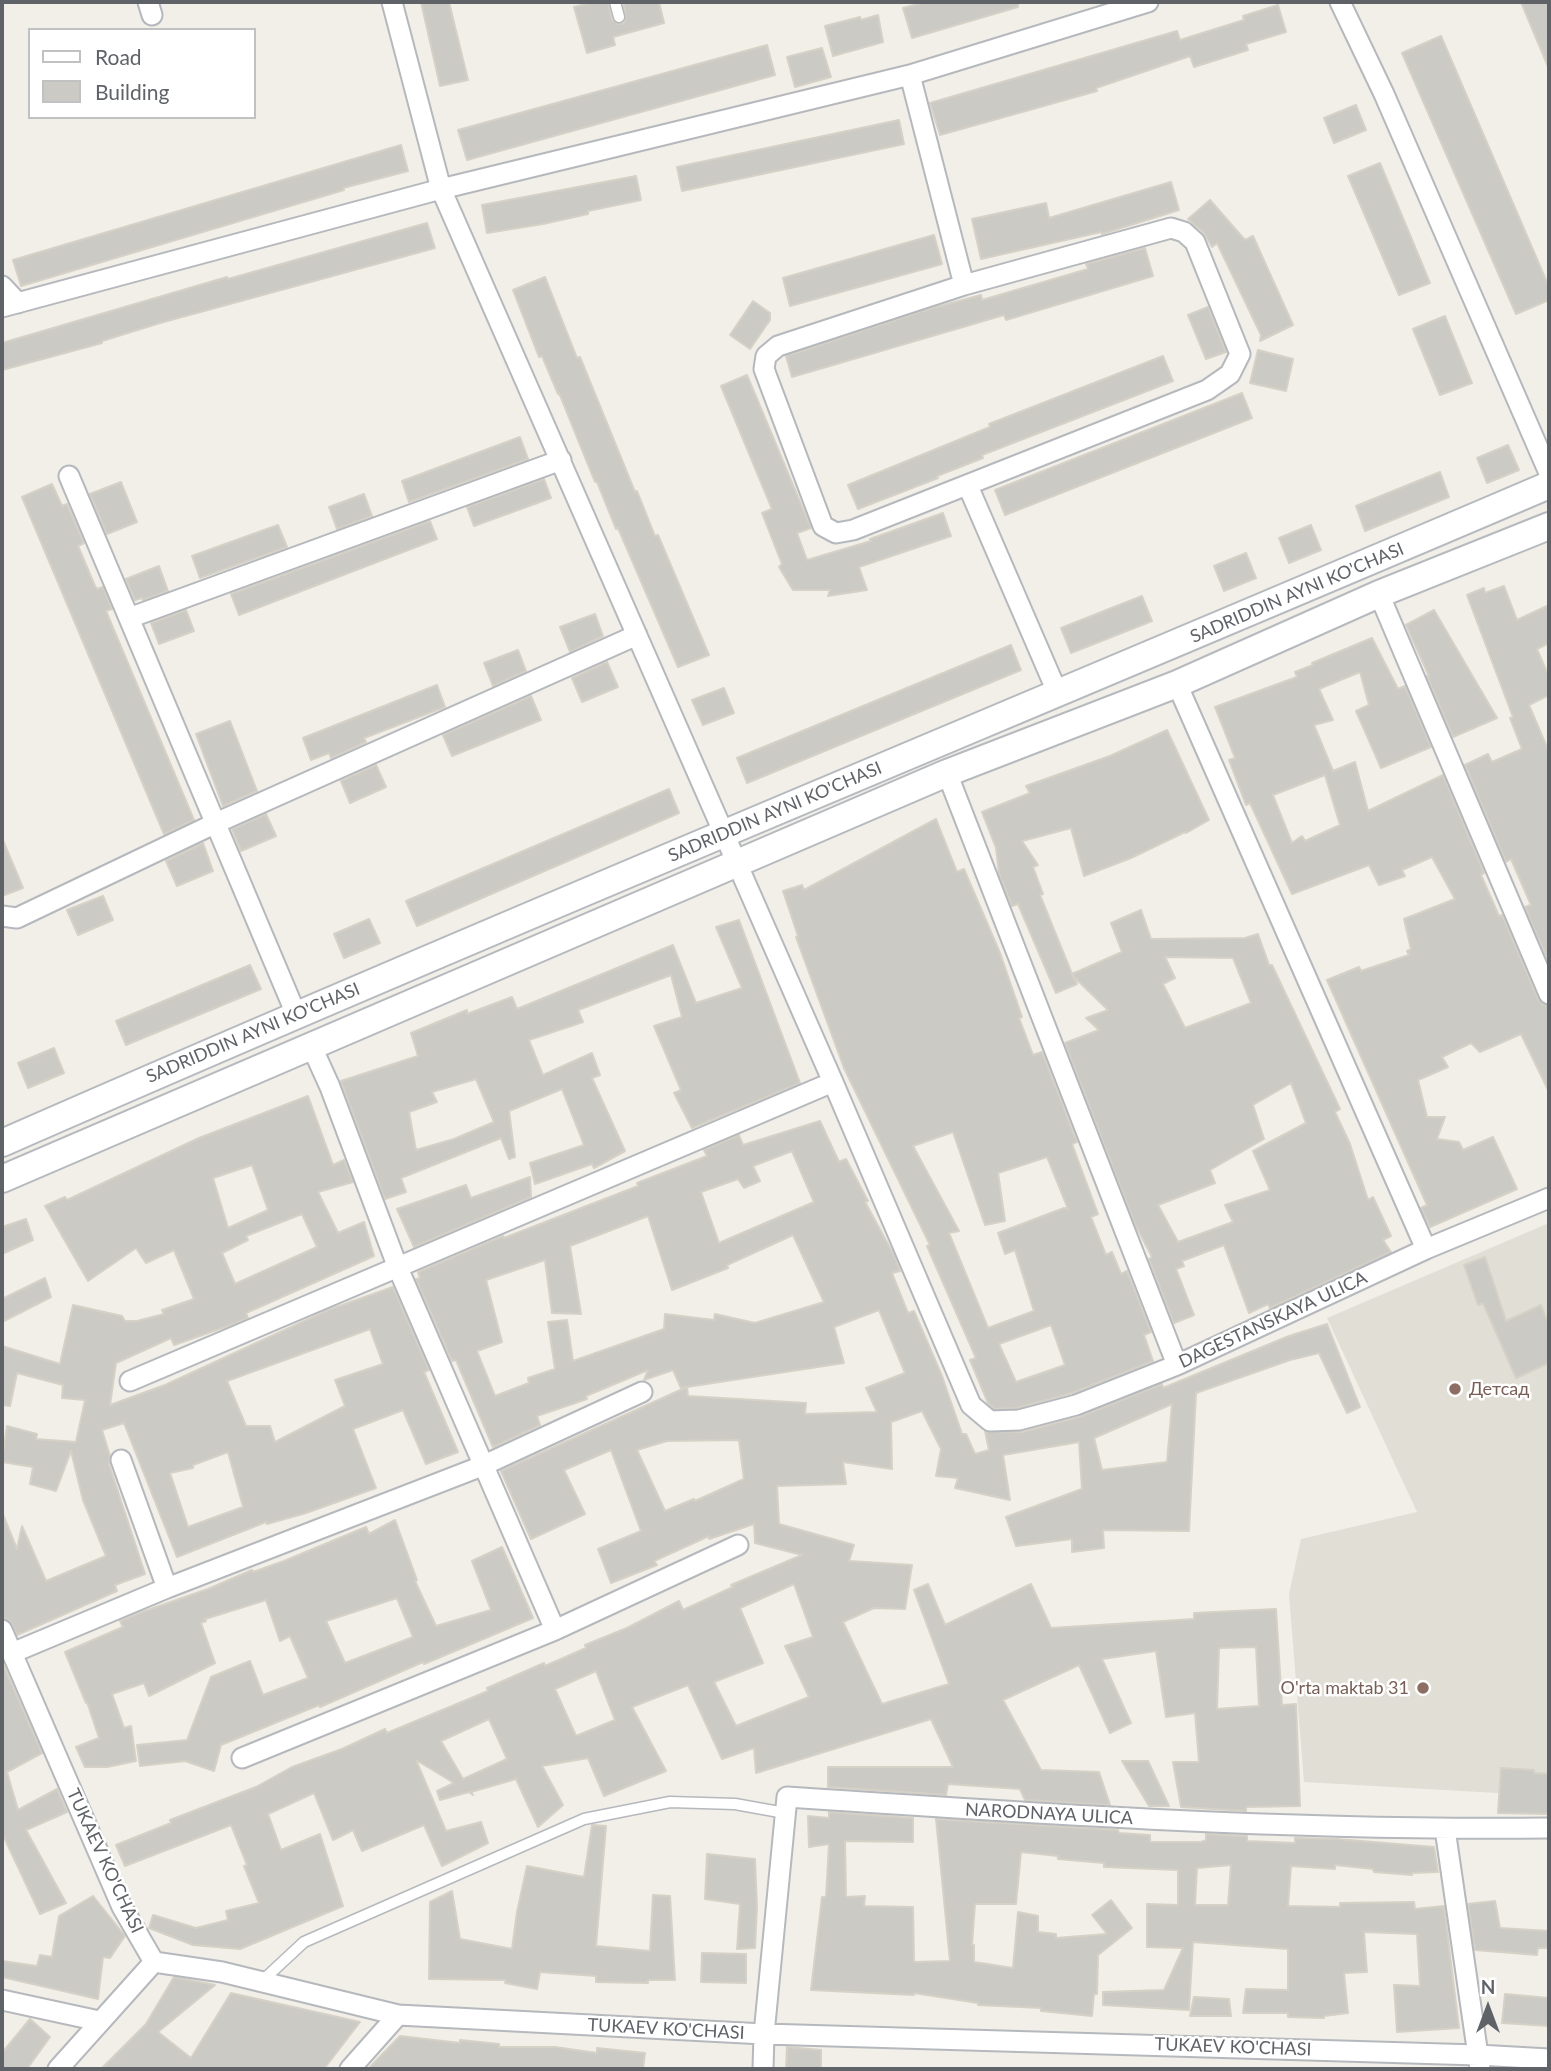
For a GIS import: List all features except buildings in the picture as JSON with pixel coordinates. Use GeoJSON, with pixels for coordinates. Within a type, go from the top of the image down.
{"type":"FeatureCollection","features":[{"type":"Feature","properties":{"kind":"main road","name":"SADRIDDIN AYNI KO'CHASI"},"geometry":{"type":"LineString","coordinates":[[2,1143],[296,1014],[1549,485]]}},
{"type":"Feature","properties":{"kind":"main road","name":"SADRIDDIN AYNI KO'CHASI"},"geometry":{"type":"LineString","coordinates":[[2,1179],[947,773],[1177,684],[1379,594],[1549,526]]}},
{"type":"Feature","properties":{"kind":"main road"},"geometry":{"type":"LineString","coordinates":[[296,1014],[311,1045]]}},
{"type":"Feature","properties":{"kind":"street"},"geometry":{"type":"LineString","coordinates":[[130,1381],[833,1082],[441,188],[392,2]]}},
{"type":"Feature","properties":{"kind":"street"},"geometry":{"type":"LineString","coordinates":[[2,286],[10,305],[441,188],[909,75],[1148,2]]}},
{"type":"Feature","properties":{"kind":"street"},"geometry":{"type":"LineString","coordinates":[[1340,2],[1389,107],[1549,473]]}},
{"type":"Feature","properties":{"kind":"street"},"geometry":{"type":"LineString","coordinates":[[909,75],[964,285]]}},
{"type":"Feature","properties":{"kind":"street"},"geometry":{"type":"LineString","coordinates":[[1171,228],[1184,232],[1195,242],[1240,354],[1230,374],[1207,390],[853,530],[836,533],[823,526],[764,369],[766,356],[778,346],[964,285],[1171,228]]}},
{"type":"Feature","properties":{"kind":"street"},"geometry":{"type":"LineString","coordinates":[[129,618],[561,460]]}},
{"type":"Feature","properties":{"kind":"street"},"geometry":{"type":"LineString","coordinates":[[69,476],[296,1014]]}},
{"type":"Feature","properties":{"kind":"street"},"geometry":{"type":"LineString","coordinates":[[968,486],[1058,694]]}},
{"type":"Feature","properties":{"kind":"street"},"geometry":{"type":"LineString","coordinates":[[1379,594],[1549,994]]}},
{"type":"Feature","properties":{"kind":"street"},"geometry":{"type":"LineString","coordinates":[[2,916],[18,918],[216,823],[638,635]]}},
{"type":"Feature","properties":{"kind":"street"},"geometry":{"type":"LineString","coordinates":[[1177,684],[1426,1249]]}},
{"type":"Feature","properties":{"kind":"street"},"geometry":{"type":"LineString","coordinates":[[947,773],[1177,1365]]}},
{"type":"Feature","properties":{"kind":"street"},"geometry":{"type":"LineString","coordinates":[[311,1045],[330,1087],[398,1268],[555,1630]]}},
{"type":"Feature","properties":{"kind":"street","name":"DAGESTANSKAYA ULICA"},"geometry":{"type":"LineString","coordinates":[[833,1082],[971,1405],[990,1421],[1019,1420],[1076,1405],[1177,1365],[1426,1249],[1549,1198]]}},
{"type":"Feature","properties":{"kind":"street"},"geometry":{"type":"LineString","coordinates":[[12,1653],[167,1588],[482,1466],[642,1392]]}},
{"type":"Feature","properties":{"kind":"street"},"geometry":{"type":"LineString","coordinates":[[121,1460],[167,1588]]}},
{"type":"Feature","properties":{"kind":"street"},"geometry":{"type":"LineString","coordinates":[[242,1758],[555,1630],[738,1545]]}},
{"type":"Feature","properties":{"kind":"street","name":"TUKAEV KO'CHASI"},"geometry":{"type":"LineString","coordinates":[[2,1630],[122,1907],[154,1962],[222,1972],[398,2015],[764,2034],[1479,2062],[1549,2059]]}},
{"type":"Feature","properties":{"kind":"street","name":"NARODNAYA ULICA"},"geometry":{"type":"LineString","coordinates":[[786,1813],[787,1797],[1116,1819],[1445,1829],[1549,1828]]}},
{"type":"Feature","properties":{"kind":"street"},"geometry":{"type":"LineString","coordinates":[[763,2069],[764,2034],[786,1813]]}},
{"type":"Feature","properties":{"kind":"street"},"geometry":{"type":"LineString","coordinates":[[1445,1829],[1479,2062]]}},
{"type":"Feature","properties":{"kind":"street"},"geometry":{"type":"LineString","coordinates":[[58,2069],[154,1962]]}},
{"type":"Feature","properties":{"kind":"street"},"geometry":{"type":"LineString","coordinates":[[2,2000],[99,2021]]}},
{"type":"Feature","properties":{"kind":"street"},"geometry":{"type":"LineString","coordinates":[[350,2069],[398,2015]]}},
{"type":"Feature","properties":{"kind":"lane"},"geometry":{"type":"LineString","coordinates":[[615,2],[619,17]]}},
{"type":"Feature","properties":{"kind":"lane"},"geometry":{"type":"LineString","coordinates":[[261,1982],[304,1942],[584,1819],[670,1802],[736,1804],[786,1813]]}},
{"type":"Feature","properties":{"kind":"shaded area","name":"O'rta maktab 31"},"geometry":{"type":"Polygon","coordinates":[[[1549,1223],[1549,1796],[1304,1782],[1289,1594],[1301,1539],[1417,1512],[1327,1318],[1549,1223]]]}},
{"type":"Feature","properties":{"kind":"place","name":"Детсад"},"geometry":{"type":"Point","coordinates":[1455,1389]}},
{"type":"Feature","properties":{"kind":"place","name":"O'rta maktab 31"},"geometry":{"type":"Point","coordinates":[1423,1688]}}]}
